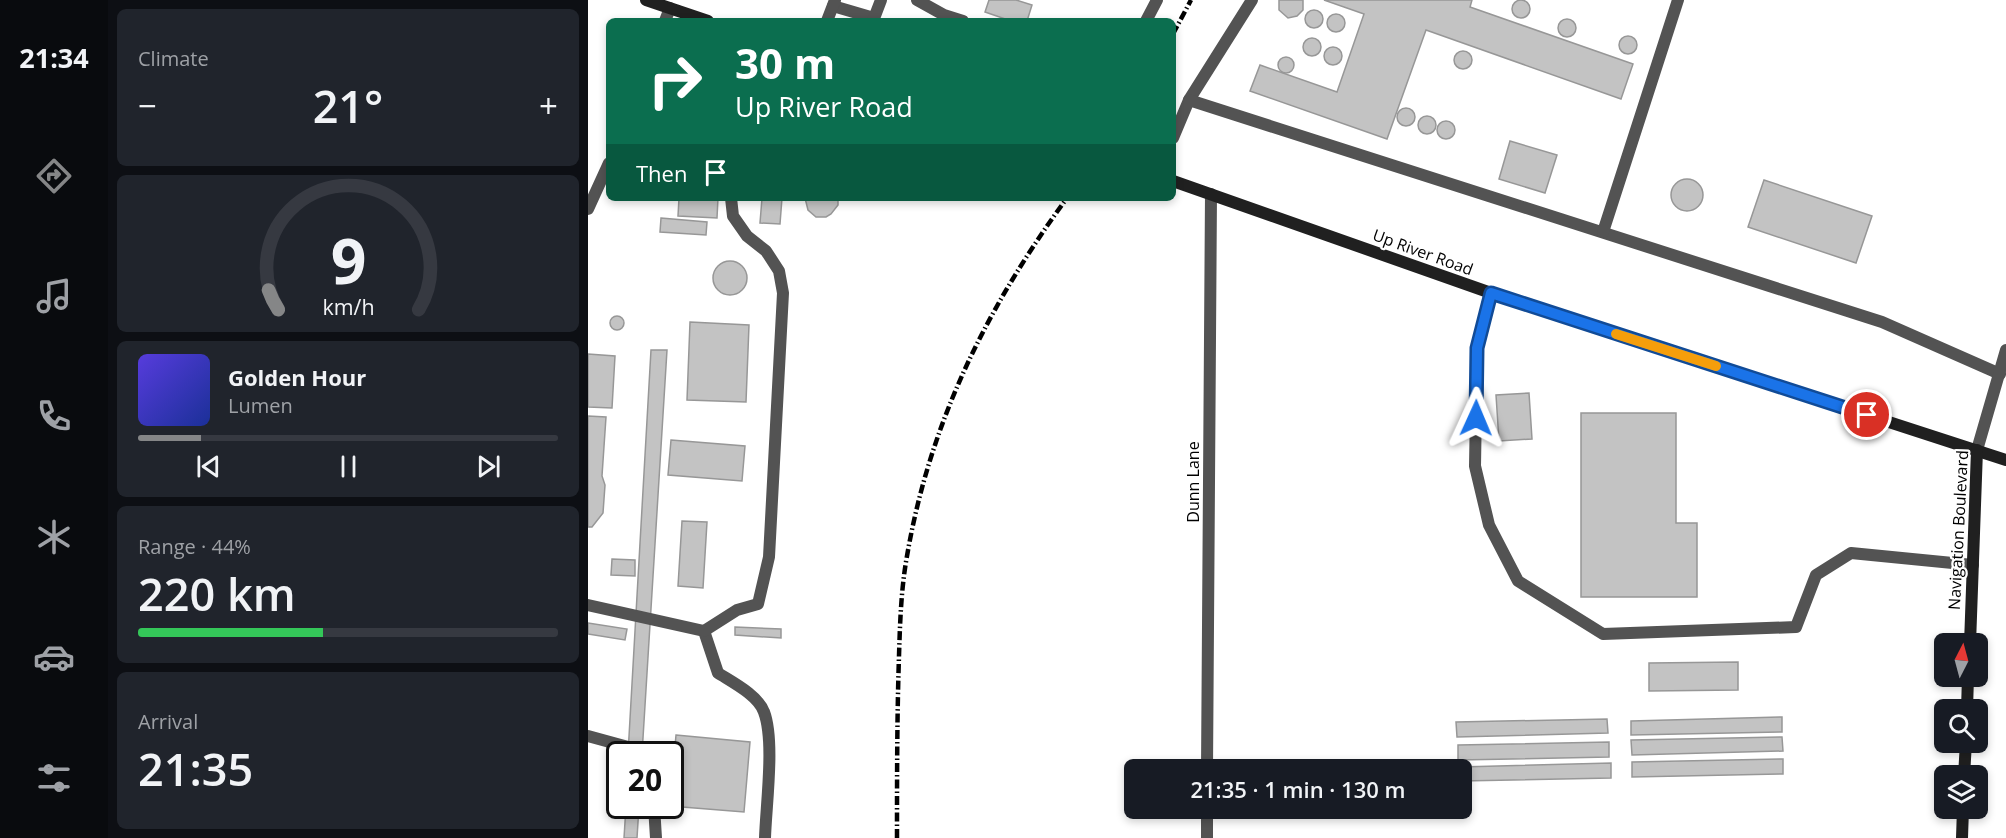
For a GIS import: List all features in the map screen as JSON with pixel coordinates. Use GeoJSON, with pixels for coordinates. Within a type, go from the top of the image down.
{"type":"FeatureCollection","features":[{"type":"Feature","properties":{"kind":"street"},"geometry":{"type":"LineString","coordinates":[[646,0],[699,18]]}},
{"type":"Feature","properties":{"kind":"street"},"geometry":{"type":"LineString","coordinates":[[875,18],[881,0]]}},
{"type":"Feature","properties":{"kind":"street"},"geometry":{"type":"LineString","coordinates":[[917,0],[954,18]]}},
{"type":"Feature","properties":{"kind":"street"},"geometry":{"type":"LineString","coordinates":[[1148,18],[1157,0]]}},
{"type":"Feature","properties":{"kind":"street"},"geometry":{"type":"LineString","coordinates":[[1176,131],[1189,100],[1252,0]]}},
{"type":"Feature","properties":{"kind":"street"},"geometry":{"type":"LineString","coordinates":[[1603,232],[1678,0]]}},
{"type":"Feature","properties":{"kind":"street"},"geometry":{"type":"LineString","coordinates":[[828,18],[834,3],[869,18]]}},
{"type":"Feature","properties":{"kind":"street"},"geometry":{"type":"LineString","coordinates":[[666,18],[670,8]]}},
{"type":"Feature","properties":{"kind":"street"},"geometry":{"type":"LineString","coordinates":[[1189,100],[1882,322],[2000,374]]}},
{"type":"Feature","properties":{"kind":"street"},"geometry":{"type":"LineString","coordinates":[[588,209],[606,170]]}},
{"type":"Feature","properties":{"kind":"street","name":"Up River Road"},"geometry":{"type":"LineString","coordinates":[[1176,182],[1491,293],[2006,460]]}},
{"type":"Feature","properties":{"kind":"street","name":"Dunn Lane"},"geometry":{"type":"LineString","coordinates":[[1207,759],[1211,194]]}},
{"type":"Feature","properties":{"kind":"street"},"geometry":{"type":"LineString","coordinates":[[588,605],[704,631],[737,610],[758,604],[769,557],[783,293],[779,271],[766,251],[747,236],[733,216],[731,201]]}},
{"type":"Feature","properties":{"kind":"street"},"geometry":{"type":"LineString","coordinates":[[1491,293],[1477,348],[1475,466],[1489,525],[1520,584],[1603,634],[1796,627],[1816,575],[1851,553],[1973,565]]}},
{"type":"Feature","properties":{"kind":"street","name":"Navigation Boulevard"},"geometry":{"type":"LineString","coordinates":[[1970,633],[1977,450],[2006,350]]}},
{"type":"Feature","properties":{"kind":"street"},"geometry":{"type":"LineString","coordinates":[[704,631],[718,673],[748,692],[764,710],[769,746],[765,838]]}},
{"type":"Feature","properties":{"kind":"street"},"geometry":{"type":"LineString","coordinates":[[588,736],[606,741]]}},
{"type":"Feature","properties":{"kind":"street"},"geometry":{"type":"LineString","coordinates":[[655,819],[656,838]]}},
{"type":"Feature","properties":{"kind":"street"},"geometry":{"type":"LineString","coordinates":[[1207,819],[1207,838]]}},
{"type":"Feature","properties":{"kind":"street"},"geometry":{"type":"LineString","coordinates":[[1962,838],[1963,819]]}},
{"type":"Feature","properties":{"kind":"building"},"geometry":{"type":"Polygon","coordinates":[[[989,0],[1016,0],[1032,5],[1028,18],[1002,18],[985,12],[989,0]]]}},
{"type":"Feature","properties":{"kind":"building"},"geometry":{"type":"Polygon","coordinates":[[[1279,0],[1303,0],[1303,10],[1297,16],[1288,18],[1279,10],[1279,0]]]}},
{"type":"Feature","properties":{"kind":"building"},"geometry":{"type":"Polygon","coordinates":[[[1324,0],[1472,0],[1470,7],[1633,64],[1621,99],[1426,30],[1387,139],[1250,91],[1260,65],[1337,92],[1364,14],[1324,0]]]}},
{"type":"Feature","properties":{"kind":"building"},"geometry":{"type":"Polygon","coordinates":[[[1521,0],[1529,5],[1530,9],[1525,17],[1521,18],[1513,13],[1512,9],[1517,1],[1521,0]]]}},
{"type":"Feature","properties":{"kind":"building"},"geometry":{"type":"Polygon","coordinates":[[[1314,10],[1322,15],[1323,19],[1318,27],[1314,28],[1306,23],[1305,19],[1310,11],[1314,10]]]}},
{"type":"Feature","properties":{"kind":"building"},"geometry":{"type":"Polygon","coordinates":[[[1336,14],[1344,19],[1345,23],[1340,31],[1336,32],[1328,27],[1327,23],[1332,15],[1336,14]]]}},
{"type":"Feature","properties":{"kind":"building"},"geometry":{"type":"Polygon","coordinates":[[[1567,19],[1575,24],[1576,28],[1571,36],[1567,37],[1559,32],[1558,28],[1563,20],[1567,19]]]}},
{"type":"Feature","properties":{"kind":"building"},"geometry":{"type":"Polygon","coordinates":[[[1628,36],[1636,41],[1637,45],[1632,53],[1628,54],[1620,49],[1619,45],[1624,37],[1628,36]]]}},
{"type":"Feature","properties":{"kind":"building"},"geometry":{"type":"Polygon","coordinates":[[[1312,38],[1320,43],[1321,47],[1316,55],[1312,56],[1304,51],[1303,47],[1308,39],[1312,38]]]}},
{"type":"Feature","properties":{"kind":"building"},"geometry":{"type":"Polygon","coordinates":[[[1333,47],[1341,52],[1342,56],[1337,64],[1333,65],[1325,60],[1324,56],[1329,48],[1333,47]]]}},
{"type":"Feature","properties":{"kind":"building"},"geometry":{"type":"Polygon","coordinates":[[[1463,51],[1471,56],[1472,60],[1467,68],[1463,69],[1455,64],[1454,60],[1459,52],[1463,51]]]}},
{"type":"Feature","properties":{"kind":"building"},"geometry":{"type":"Polygon","coordinates":[[[1283,57],[1289,57],[1294,65],[1292,71],[1283,73],[1278,68],[1278,62],[1283,57]]]}},
{"type":"Feature","properties":{"kind":"building"},"geometry":{"type":"Polygon","coordinates":[[[1406,108],[1414,113],[1415,117],[1410,125],[1406,126],[1398,121],[1397,117],[1402,109],[1406,108]]]}},
{"type":"Feature","properties":{"kind":"building"},"geometry":{"type":"Polygon","coordinates":[[[1427,116],[1433,119],[1436,125],[1433,131],[1427,134],[1421,131],[1418,125],[1421,119],[1427,116]]]}},
{"type":"Feature","properties":{"kind":"building"},"geometry":{"type":"Polygon","coordinates":[[[1446,121],[1454,126],[1455,130],[1450,138],[1446,139],[1438,134],[1437,130],[1442,122],[1446,121]]]}},
{"type":"Feature","properties":{"kind":"building"},"geometry":{"type":"Polygon","coordinates":[[[1510,141],[1557,155],[1545,193],[1499,179],[1510,141]]]}},
{"type":"Feature","properties":{"kind":"building"},"geometry":{"type":"Polygon","coordinates":[[[1687,179],[1698,184],[1703,195],[1698,206],[1687,211],[1676,206],[1671,195],[1676,184],[1687,179]]]}},
{"type":"Feature","properties":{"kind":"building"},"geometry":{"type":"Polygon","coordinates":[[[1764,180],[1872,216],[1856,263],[1748,227],[1764,180]]]}},
{"type":"Feature","properties":{"kind":"building"},"geometry":{"type":"Polygon","coordinates":[[[679,201],[718,201],[717,218],[678,216],[679,201]]]}},
{"type":"Feature","properties":{"kind":"building"},"geometry":{"type":"Polygon","coordinates":[[[762,201],[782,201],[780,224],[760,223],[762,201]]]}},
{"type":"Feature","properties":{"kind":"building"},"geometry":{"type":"Polygon","coordinates":[[[806,201],[838,201],[838,205],[826,217],[816,217],[808,210],[806,201]]]}},
{"type":"Feature","properties":{"kind":"building"},"geometry":{"type":"Polygon","coordinates":[[[661,218],[707,222],[706,235],[660,232],[661,218]]]}},
{"type":"Feature","properties":{"kind":"building"},"geometry":{"type":"Polygon","coordinates":[[[730,261],[742,266],[747,278],[742,290],[730,295],[718,290],[713,278],[718,266],[730,261]]]}},
{"type":"Feature","properties":{"kind":"building"},"geometry":{"type":"Polygon","coordinates":[[[614,316],[620,316],[624,323],[620,330],[614,330],[610,326],[610,320],[614,316]]]}},
{"type":"Feature","properties":{"kind":"building"},"geometry":{"type":"Polygon","coordinates":[[[690,322],[749,325],[746,402],[687,400],[690,322]]]}},
{"type":"Feature","properties":{"kind":"building"},"geometry":{"type":"Polygon","coordinates":[[[651,350],[667,350],[643,741],[629,741],[651,350]]]}},
{"type":"Feature","properties":{"kind":"building"},"geometry":{"type":"Polygon","coordinates":[[[588,354],[615,356],[612,408],[588,407],[588,354]]]}},
{"type":"Feature","properties":{"kind":"building"},"geometry":{"type":"Polygon","coordinates":[[[1529,393],[1532,439],[1499,441],[1496,395],[1529,393]]]}},
{"type":"Feature","properties":{"kind":"building"},"geometry":{"type":"Polygon","coordinates":[[[1581,413],[1676,413],[1676,523],[1697,523],[1697,597],[1581,597],[1581,413]]]}},
{"type":"Feature","properties":{"kind":"building"},"geometry":{"type":"Polygon","coordinates":[[[588,416],[606,417],[602,476],[605,485],[603,513],[592,527],[588,527],[588,416]]]}},
{"type":"Feature","properties":{"kind":"building"},"geometry":{"type":"Polygon","coordinates":[[[671,440],[745,446],[742,481],[668,475],[671,440]]]}},
{"type":"Feature","properties":{"kind":"building"},"geometry":{"type":"Polygon","coordinates":[[[682,521],[707,522],[703,588],[678,586],[682,521]]]}},
{"type":"Feature","properties":{"kind":"building"},"geometry":{"type":"Polygon","coordinates":[[[612,559],[635,560],[635,576],[611,575],[612,559]]]}},
{"type":"Feature","properties":{"kind":"building"},"geometry":{"type":"Polygon","coordinates":[[[588,623],[627,629],[625,640],[588,634],[588,623]]]}},
{"type":"Feature","properties":{"kind":"building"},"geometry":{"type":"Polygon","coordinates":[[[735,627],[781,629],[781,638],[735,635],[735,627]]]}},
{"type":"Feature","properties":{"kind":"building"},"geometry":{"type":"Polygon","coordinates":[[[1738,662],[1738,690],[1649,691],[1649,663],[1738,662]]]}},
{"type":"Feature","properties":{"kind":"building"},"geometry":{"type":"Polygon","coordinates":[[[1782,717],[1782,732],[1631,735],[1631,721],[1782,717]]]}},
{"type":"Feature","properties":{"kind":"building"},"geometry":{"type":"Polygon","coordinates":[[[1607,719],[1608,733],[1457,737],[1456,722],[1607,719]]]}},
{"type":"Feature","properties":{"kind":"building"},"geometry":{"type":"Polygon","coordinates":[[[676,735],[750,742],[744,812],[684,807],[684,741],[675,741],[676,735]]]}},
{"type":"Feature","properties":{"kind":"building"},"geometry":{"type":"Polygon","coordinates":[[[1782,737],[1783,751],[1632,755],[1631,740],[1782,737]]]}},
{"type":"Feature","properties":{"kind":"building"},"geometry":{"type":"Polygon","coordinates":[[[1609,742],[1609,757],[1458,759],[1458,745],[1609,742]]]}},
{"type":"Feature","properties":{"kind":"building"},"geometry":{"type":"Polygon","coordinates":[[[1783,759],[1783,774],[1632,777],[1632,762],[1783,759]]]}},
{"type":"Feature","properties":{"kind":"building"},"geometry":{"type":"Polygon","coordinates":[[[1611,763],[1611,778],[1472,781],[1472,767],[1611,763]]]}},
{"type":"Feature","properties":{"kind":"building"},"geometry":{"type":"Polygon","coordinates":[[[625,819],[638,819],[637,838],[624,838],[625,819]]]}},
{"type":"Feature","properties":{"kind":"railway"},"geometry":{"type":"LineString","coordinates":[[1176,28],[1191,0]]}},
{"type":"Feature","properties":{"kind":"railway"},"geometry":{"type":"LineString","coordinates":[[897,838],[901,606],[905,568],[917,507],[930,459],[947,413],[987,324],[1011,281],[1065,201]]}},
{"type":"Feature","properties":{"kind":"slow traffic"},"geometry":{"type":"LineString","coordinates":[[1616,334],[1716,366]]}},
{"type":"Feature","properties":{"kind":"route"},"geometry":{"type":"LineString","coordinates":[[1476,418],[1477,348],[1491,293],[1867,415]]}}]}
